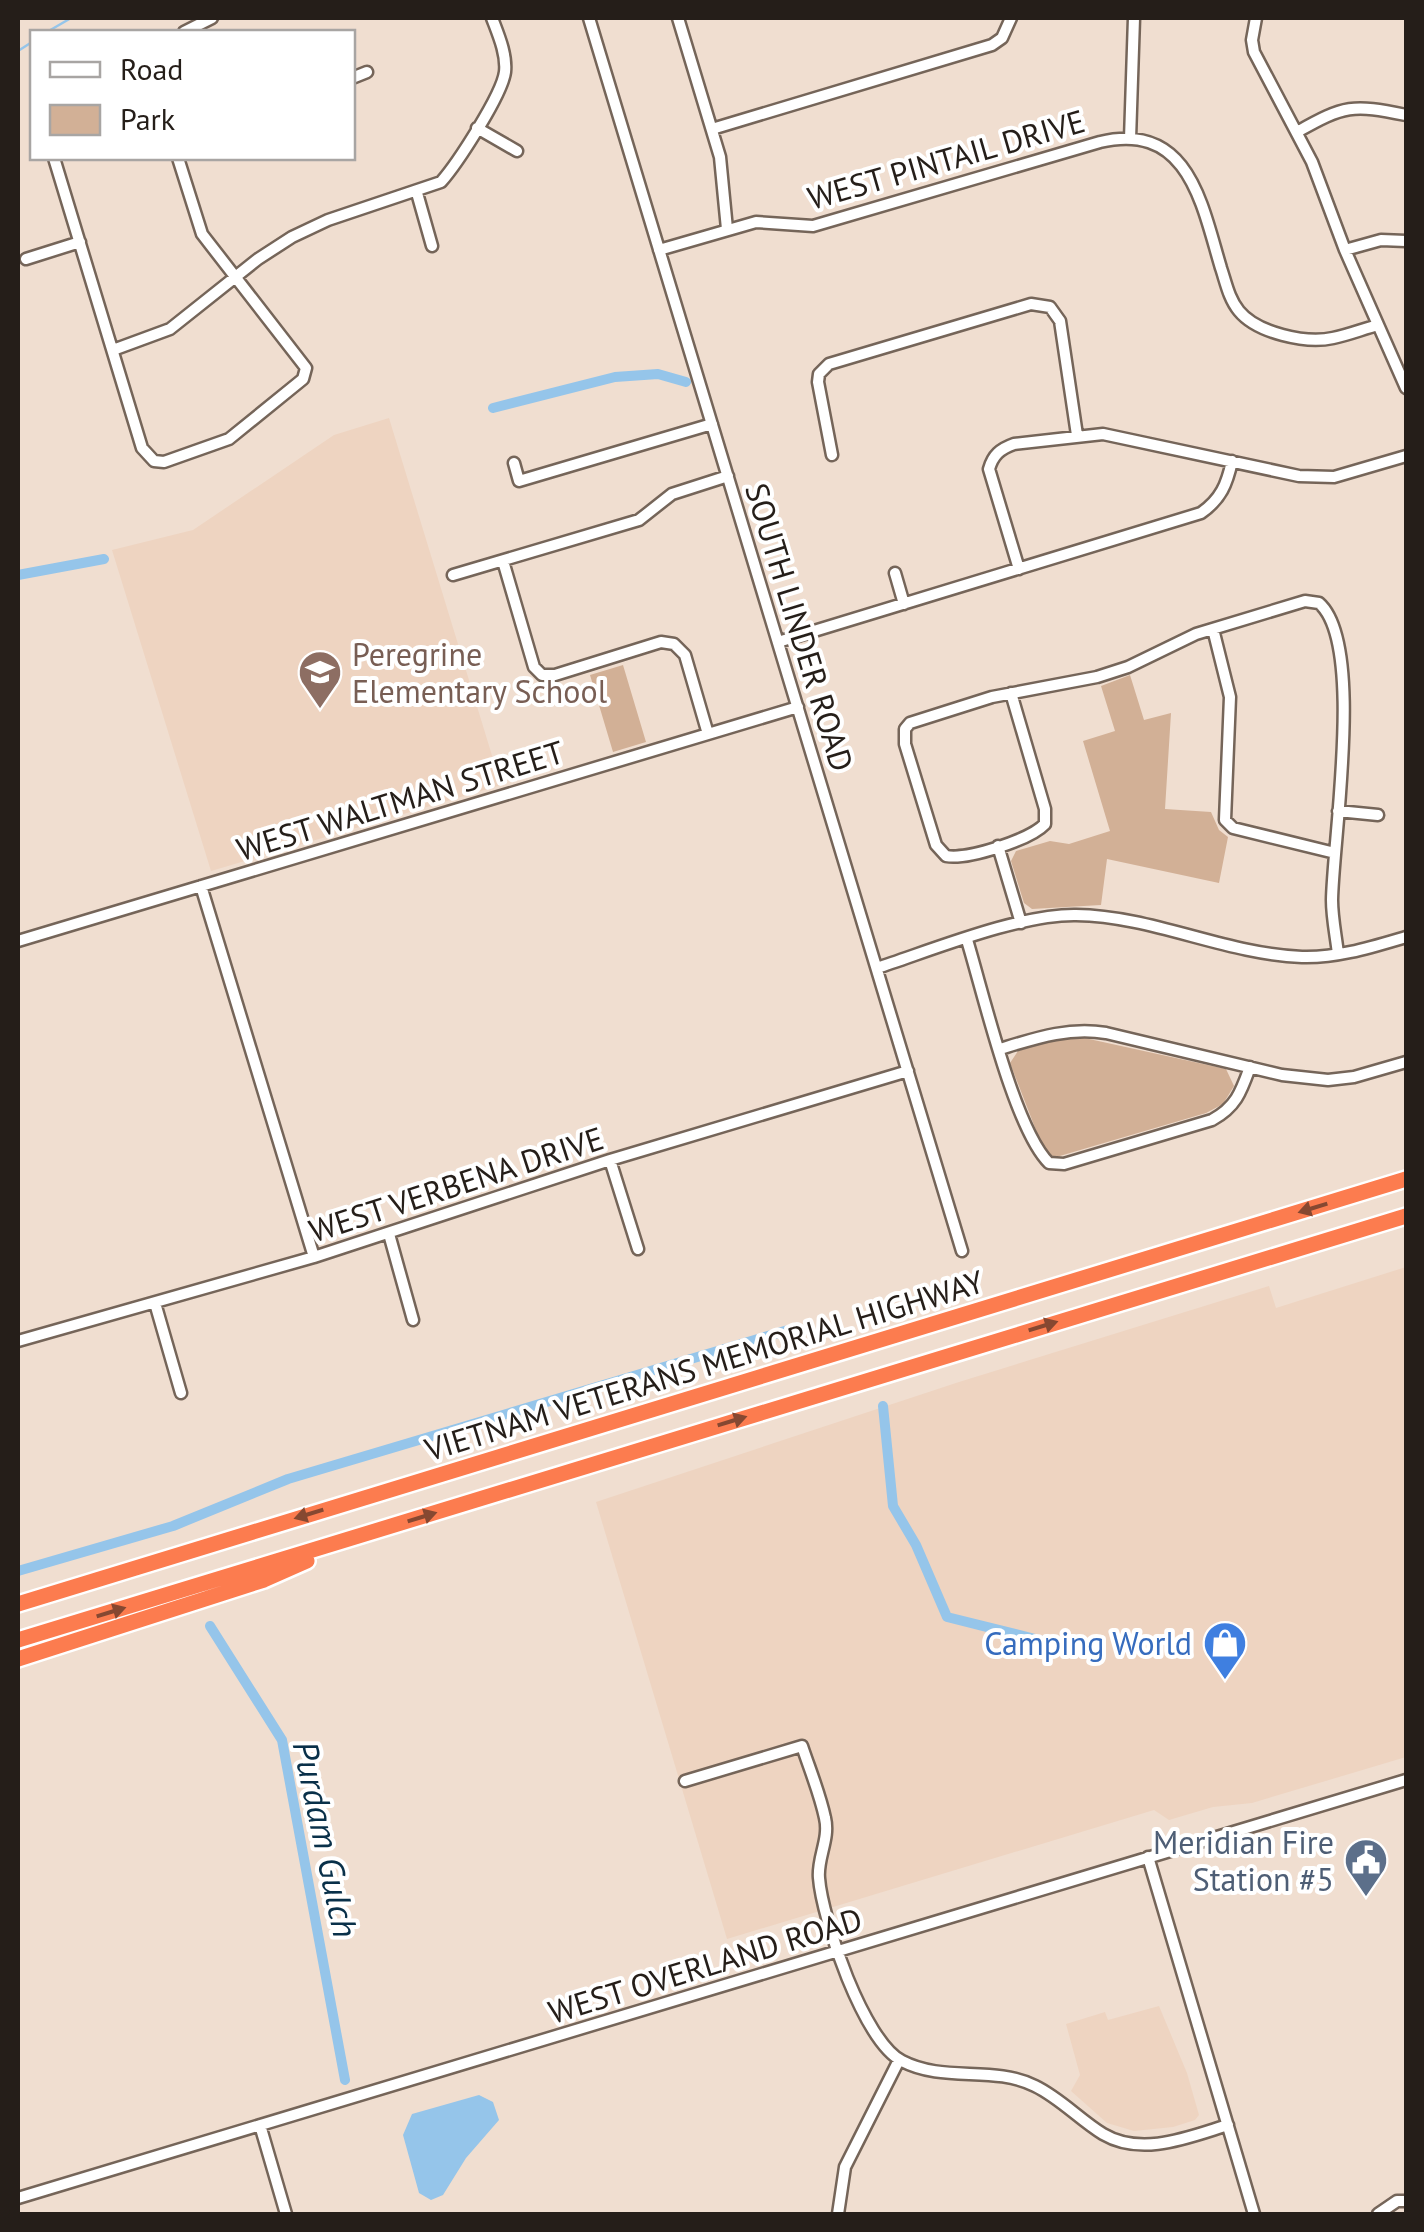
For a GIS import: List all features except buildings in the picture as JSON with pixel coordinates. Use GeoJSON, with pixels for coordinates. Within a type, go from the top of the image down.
{"type":"FeatureCollection","features":[{"type":"Feature","properties":{"kind":"highway","name":"VIETNAM VETERANS MEMORIAL HIGHWAY"},"geometry":{"type":"LineString","coordinates":[[18,1604],[1406,1179]]}},
{"type":"Feature","properties":{"kind":"highway","name":"VIETNAM VETERANS MEMORIAL HIGHWAY"},"geometry":{"type":"LineString","coordinates":[[18,1640],[1406,1216]]}},
{"type":"Feature","properties":{"kind":"highway"},"geometry":{"type":"LineString","coordinates":[[18,1659],[264,1580],[373,1532]]}},
{"type":"Feature","properties":{"kind":"street"},"geometry":{"type":"LineString","coordinates":[[188,30],[212,18]]}},
{"type":"Feature","properties":{"kind":"street"},"geometry":{"type":"LineString","coordinates":[[113,350],[170,329],[276,246],[312,227],[441,182],[477,128],[505,73],[504,54],[492,18]]}},
{"type":"Feature","properties":{"kind":"street","name":"SOUTH LINDER ROAD"},"geometry":{"type":"LineString","coordinates":[[589,18],[962,1251]]}},
{"type":"Feature","properties":{"kind":"street"},"geometry":{"type":"LineString","coordinates":[[678,18],[722,168],[727,230]]}},
{"type":"Feature","properties":{"kind":"street"},"geometry":{"type":"LineString","coordinates":[[712,129],[992,45],[1002,38],[1011,18]]}},
{"type":"Feature","properties":{"kind":"street"},"geometry":{"type":"LineString","coordinates":[[1134,18],[1130,138],[1168,152],[1191,177],[1228,291],[1248,320],[1269,330],[1321,340],[1378,325]]}},
{"type":"Feature","properties":{"kind":"street"},"geometry":{"type":"LineString","coordinates":[[1256,18],[1254,52],[1312,162],[1345,250],[1406,388]]}},
{"type":"Feature","properties":{"kind":"street"},"geometry":{"type":"LineString","coordinates":[[355,77],[367,72]]}},
{"type":"Feature","properties":{"kind":"street"},"geometry":{"type":"LineString","coordinates":[[1296,132],[1331,113],[1354,106],[1406,115]]}},
{"type":"Feature","properties":{"kind":"street"},"geometry":{"type":"LineString","coordinates":[[477,128],[516,151]]}},
{"type":"Feature","properties":{"kind":"street","name":"WEST PINTAIL DRIVE"},"geometry":{"type":"LineString","coordinates":[[660,250],[756,222],[813,226],[1100,142],[1130,138]]}},
{"type":"Feature","properties":{"kind":"street"},"geometry":{"type":"LineString","coordinates":[[55,160],[142,448],[154,462],[178,458],[229,438],[303,379],[306,368],[202,234],[179,160]]}},
{"type":"Feature","properties":{"kind":"street"},"geometry":{"type":"LineString","coordinates":[[417,193],[432,246]]}},
{"type":"Feature","properties":{"kind":"street"},"geometry":{"type":"LineString","coordinates":[[1345,250],[1381,240],[1406,241]]}},
{"type":"Feature","properties":{"kind":"street"},"geometry":{"type":"LineString","coordinates":[[26,259],[80,242]]}},
{"type":"Feature","properties":{"kind":"street"},"geometry":{"type":"LineString","coordinates":[[832,455],[819,390],[819,374],[828,364],[1032,304],[1050,307],[1060,320],[1076,435]]}},
{"type":"Feature","properties":{"kind":"street"},"geometry":{"type":"LineString","coordinates":[[514,463],[519,481],[712,424]]}},
{"type":"Feature","properties":{"kind":"street"},"geometry":{"type":"LineString","coordinates":[[1018,569],[990,481],[992,457],[1014,444],[1104,434],[1322,478],[1406,456]]}},
{"type":"Feature","properties":{"kind":"street"},"geometry":{"type":"LineString","coordinates":[[778,642],[1201,512],[1225,488],[1232,461]]}},
{"type":"Feature","properties":{"kind":"street"},"geometry":{"type":"LineString","coordinates":[[453,575],[640,520],[672,494],[728,476]]}},
{"type":"Feature","properties":{"kind":"street"},"geometry":{"type":"LineString","coordinates":[[503,560],[534,666],[542,674],[555,675],[661,642],[674,644],[684,655],[708,734]]}},
{"type":"Feature","properties":{"kind":"street"},"geometry":{"type":"LineString","coordinates":[[894,573],[904,604]]}},
{"type":"Feature","properties":{"kind":"street"},"geometry":{"type":"LineString","coordinates":[[1011,693],[1045,809],[1044,824],[1032,835],[962,857],[946,856],[936,845],[905,744],[905,729],[916,719],[1011,693],[1097,677],[1213,630],[1304,601],[1320,603],[1328,614],[1344,675],[1332,904],[1338,954]]}},
{"type":"Feature","properties":{"kind":"street"},"geometry":{"type":"LineString","coordinates":[[1213,630],[1230,697],[1225,820],[1234,828],[1335,852]]}},
{"type":"Feature","properties":{"kind":"street","name":"WEST WALTMAN STREET"},"geometry":{"type":"LineString","coordinates":[[18,941],[798,707]]}},
{"type":"Feature","properties":{"kind":"street"},"geometry":{"type":"LineString","coordinates":[[1338,811],[1378,816]]}},
{"type":"Feature","properties":{"kind":"street"},"geometry":{"type":"LineString","coordinates":[[998,846],[1021,923]]}},
{"type":"Feature","properties":{"kind":"street"},"geometry":{"type":"LineString","coordinates":[[202,886],[314,1257]]}},
{"type":"Feature","properties":{"kind":"street"},"geometry":{"type":"LineString","coordinates":[[877,968],[1021,923],[1062,916],[1098,916],[1277,955],[1338,954],[1406,937]]}},
{"type":"Feature","properties":{"kind":"street"},"geometry":{"type":"LineString","coordinates":[[966,940],[1000,1050],[1039,1153],[1049,1163],[1064,1164],[1212,1120],[1238,1100],[1250,1067]]}},
{"type":"Feature","properties":{"kind":"street"},"geometry":{"type":"LineString","coordinates":[[1000,1050],[1062,1032],[1092,1031],[1250,1067],[1328,1080],[1406,1062]]}},
{"type":"Feature","properties":{"kind":"street","name":"WEST VERBENA DRIVE"},"geometry":{"type":"LineString","coordinates":[[18,1341],[314,1257],[610,1160],[908,1071]]}},
{"type":"Feature","properties":{"kind":"street"},"geometry":{"type":"LineString","coordinates":[[610,1160],[638,1249]]}},
{"type":"Feature","properties":{"kind":"street"},"geometry":{"type":"LineString","coordinates":[[389,1234],[413,1320]]}},
{"type":"Feature","properties":{"kind":"street"},"geometry":{"type":"LineString","coordinates":[[155,1303],[181,1393]]}},
{"type":"Feature","properties":{"kind":"street"},"geometry":{"type":"LineString","coordinates":[[685,1781],[802,1746],[826,1819],[826,1840],[818,1874],[839,1950],[858,2007],[878,2040],[899,2060],[930,2071],[1016,2079],[1036,2086],[1106,2136],[1136,2144],[1172,2142],[1228,2125]]}},
{"type":"Feature","properties":{"kind":"street","name":"WEST OVERLAND ROAD"},"geometry":{"type":"LineString","coordinates":[[18,2198],[1406,1780]]}},
{"type":"Feature","properties":{"kind":"street"},"geometry":{"type":"LineString","coordinates":[[1148,1857],[1254,2214]]}},
{"type":"Feature","properties":{"kind":"street"},"geometry":{"type":"LineString","coordinates":[[838,2214],[845,2167],[899,2060]]}},
{"type":"Feature","properties":{"kind":"street"},"geometry":{"type":"LineString","coordinates":[[260,2125],[286,2214]]}},
{"type":"Feature","properties":{"kind":"street"},"geometry":{"type":"LineString","coordinates":[[1378,2214],[1397,2201],[1406,2200]]}},
{"type":"Feature","properties":{"kind":"shaded area","name":"Peregrine Elementary School"},"geometry":{"type":"Polygon","coordinates":[[[389,418],[501,785],[211,871],[112,550],[193,530],[334,435],[389,418]]]}},
{"type":"Feature","properties":{"kind":"shaded area"},"geometry":{"type":"Polygon","coordinates":[[[1406,1267],[1406,1757],[1252,1803],[1213,1807],[1169,1820],[1154,1810],[727,1939],[596,1502],[959,1382],[1269,1286],[1276,1308],[1406,1267]]]}},
{"type":"Feature","properties":{"kind":"shaded area"},"geometry":{"type":"Polygon","coordinates":[[[1159,2006],[1187,2073],[1199,2115],[1173,2127],[1134,2131],[1107,2123],[1071,2091],[1080,2075],[1066,2024],[1105,2012],[1108,2020],[1159,2006]]]}},
{"type":"Feature","properties":{"kind":"green space"},"geometry":{"type":"Polygon","coordinates":[[[623,665],[646,742],[613,752],[590,675],[623,665]]]}},
{"type":"Feature","properties":{"kind":"green space"},"geometry":{"type":"Polygon","coordinates":[[[1130,675],[1144,720],[1171,713],[1165,809],[1211,812],[1219,830],[1228,837],[1219,883],[1107,859],[1101,905],[1032,909],[1024,903],[1011,861],[1016,851],[1050,841],[1069,844],[1110,831],[1083,741],[1115,731],[1101,686],[1130,675]]]}},
{"type":"Feature","properties":{"kind":"green space"},"geometry":{"type":"Polygon","coordinates":[[[1080,1037],[1226,1069],[1234,1086],[1223,1104],[1206,1113],[1053,1158],[1044,1151],[1010,1063],[1018,1051],[1080,1037]]]}},
{"type":"Feature","properties":{"kind":"water"},"geometry":{"type":"Polygon","coordinates":[[[479,2095],[493,2102],[499,2120],[466,2158],[443,2195],[431,2200],[419,2193],[403,2135],[412,2114],[479,2095]]]}},
{"type":"Feature","properties":{"kind":"waterway"},"geometry":{"type":"LineString","coordinates":[[50,30],[71,18]]}},
{"type":"Feature","properties":{"kind":"waterway"},"geometry":{"type":"LineString","coordinates":[[18,51],[30,43]]}},
{"type":"Feature","properties":{"kind":"waterway"},"geometry":{"type":"LineString","coordinates":[[493,408],[615,377],[658,374],[686,382]]}},
{"type":"Feature","properties":{"kind":"waterway"},"geometry":{"type":"LineString","coordinates":[[18,575],[104,559]]}},
{"type":"Feature","properties":{"kind":"waterway"},"geometry":{"type":"LineString","coordinates":[[18,1571],[173,1526],[288,1479],[788,1330]]}},
{"type":"Feature","properties":{"kind":"waterway"},"geometry":{"type":"LineString","coordinates":[[883,1406],[893,1506],[916,1545],[947,1617],[1051,1643]]}},
{"type":"Feature","properties":{"kind":"waterway","name":"Purdam Gulch"},"geometry":{"type":"LineString","coordinates":[[210,1626],[282,1740],[345,2080]]}},
{"type":"Feature","properties":{"kind":"place","name":"Peregrine Elementary School"},"geometry":{"type":"Point","coordinates":[320,710]}},
{"type":"Feature","properties":{"kind":"place","name":"Camping World"},"geometry":{"type":"Point","coordinates":[1225,1681]}},
{"type":"Feature","properties":{"kind":"place","name":"Meridian Fire Station #5"},"geometry":{"type":"Point","coordinates":[1366,1898]}}]}
